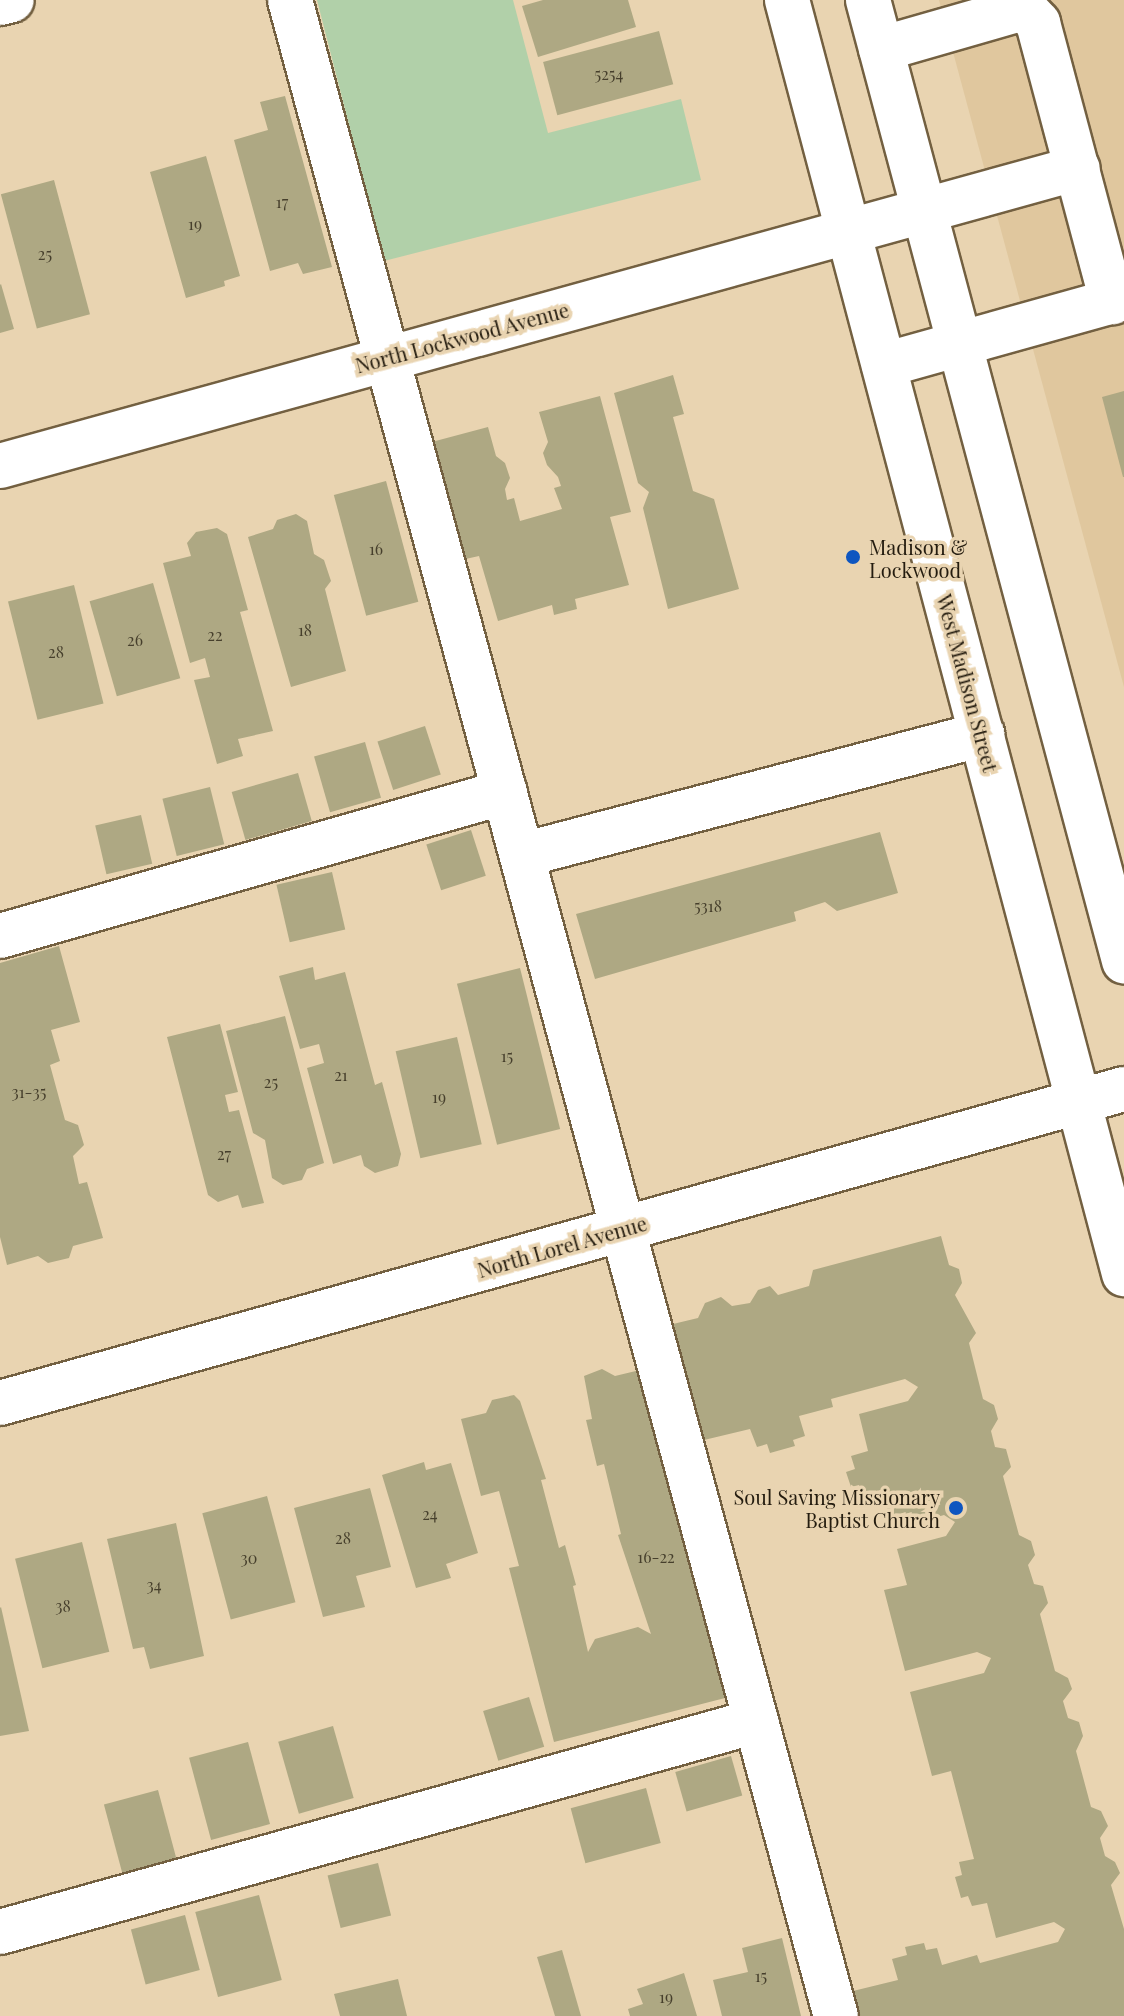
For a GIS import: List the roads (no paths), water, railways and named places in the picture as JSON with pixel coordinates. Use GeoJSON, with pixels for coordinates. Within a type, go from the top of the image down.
{"type":"FeatureCollection","features":[{"type":"Feature","properties":{"kind":"street"},"geometry":{"type":"LineString","coordinates":[[0,3],[12,0]]}},
{"type":"Feature","properties":{"kind":"street"},"geometry":{"type":"LineString","coordinates":[[290,0],[836,2016]]}},
{"type":"Feature","properties":{"kind":"street","name":"West Madison Street"},"geometry":{"type":"LineString","coordinates":[[787,0],[1124,1274]]}},
{"type":"Feature","properties":{"kind":"street"},"geometry":{"type":"LineString","coordinates":[[868,0],[1124,961]]}},
{"type":"Feature","properties":{"kind":"street"},"geometry":{"type":"LineString","coordinates":[[881,49],[1024,8],[1038,23],[1118,300],[884,365]]}},
{"type":"Feature","properties":{"kind":"street","name":"North Lockwood Avenue"},"geometry":{"type":"LineString","coordinates":[[0,466],[1078,168]]}},
{"type":"Feature","properties":{"kind":"street"},"geometry":{"type":"LineString","coordinates":[[522,855],[982,734]]}},
{"type":"Feature","properties":{"kind":"street"},"geometry":{"type":"LineString","coordinates":[[0,936],[505,792]]}},
{"type":"Feature","properties":{"kind":"street","name":"North Lorel Avenue"},"geometry":{"type":"LineString","coordinates":[[0,1403],[1124,1089]]}},
{"type":"Feature","properties":{"kind":"street"},"geometry":{"type":"LineString","coordinates":[[0,1932],[756,1721]]}},
{"type":"Feature","properties":{"kind":"place","name":"Madison & Lockwood"},"geometry":{"type":"Point","coordinates":[853,557]}},
{"type":"Feature","properties":{"kind":"place","name":"Soul Saving Missionary Baptist Church"},"geometry":{"type":"Point","coordinates":[956,1508]}}]}
